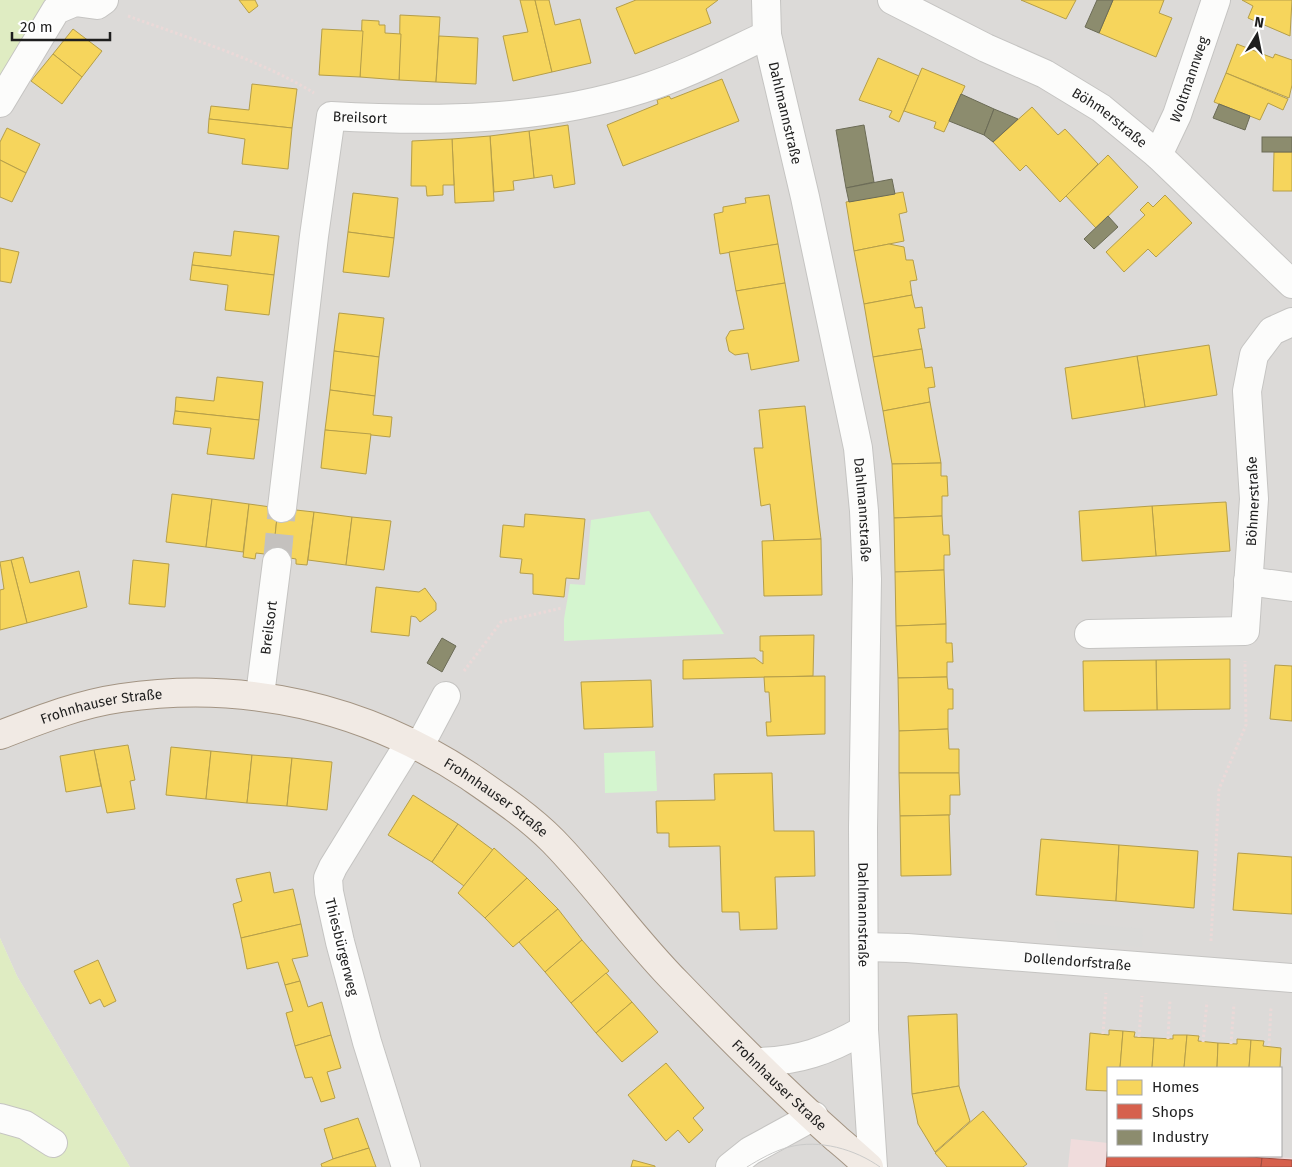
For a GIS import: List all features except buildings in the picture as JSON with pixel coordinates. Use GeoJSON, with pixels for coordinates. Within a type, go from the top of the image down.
{"type":"FeatureCollection","features":[{"type":"Feature","properties":{"kind":"main road","name":"Frohnhauser Straße"},"geometry":{"type":"LineString","coordinates":[[0,735],[54,714],[119,698],[189,692],[260,695],[319,708],[369,724],[415,744],[505,800],[551,839],[676,982],[868,1167]]}},
{"type":"Feature","properties":{"kind":"street","name":"Dahlmannstraße"},"geometry":{"type":"LineString","coordinates":[[766,0],[768,35],[858,448],[864,511],[867,579],[864,1030],[873,1167]]}},
{"type":"Feature","properties":{"kind":"street","name":"Böhmerstraße"},"geometry":{"type":"LineString","coordinates":[[892,0],[944,28],[1045,74],[1101,108],[1158,155],[1292,284]]}},
{"type":"Feature","properties":{"kind":"street","name":"Woltmannweg"},"geometry":{"type":"LineString","coordinates":[[1158,155],[1177,115],[1216,0]]}},
{"type":"Feature","properties":{"kind":"street"},"geometry":{"type":"LineString","coordinates":[[0,103],[56,10],[75,2],[101,2]]}},
{"type":"Feature","properties":{"kind":"street","name":"Breilsort"},"geometry":{"type":"LineString","coordinates":[[282,508],[313,246],[331,116],[388,119],[471,118],[532,113],[592,102],[642,89],[696,69],[768,35]]}},
{"type":"Feature","properties":{"kind":"street","name":"Böhmerstraße"},"geometry":{"type":"LineString","coordinates":[[1245,631],[1254,499],[1247,391],[1254,355],[1272,331],[1292,322]]}},
{"type":"Feature","properties":{"kind":"street","name":"Breilsort"},"geometry":{"type":"LineString","coordinates":[[260,695],[277,562]]}},
{"type":"Feature","properties":{"kind":"street"},"geometry":{"type":"LineString","coordinates":[[1248,581],[1292,587]]}},
{"type":"Feature","properties":{"kind":"street"},"geometry":{"type":"LineString","coordinates":[[1089,634],[1245,631]]}},
{"type":"Feature","properties":{"kind":"street","name":"Thiesbürgerweg"},"geometry":{"type":"LineString","coordinates":[[406,1167],[367,1042],[340,942],[329,892],[328,878],[333,866],[446,696]]}},
{"type":"Feature","properties":{"kind":"street","name":"Dollendorfstraße"},"geometry":{"type":"LineString","coordinates":[[864,947],[907,948],[1282,977]]}},
{"type":"Feature","properties":{"kind":"street"},"geometry":{"type":"LineString","coordinates":[[757,1062],[787,1061],[808,1056],[835,1047],[864,1030]]}},
{"type":"Feature","properties":{"kind":"street"},"geometry":{"type":"LineString","coordinates":[[730,1167],[750,1151],[814,1116]]}},
{"type":"Feature","properties":{"kind":"street"},"geometry":{"type":"LineString","coordinates":[[0,1118],[25,1126],[54,1143]]}},
{"type":"Feature","properties":{"kind":"path"},"geometry":{"type":"LineString","coordinates":[[101,2],[293,80],[323,98],[331,116]]}},
{"type":"Feature","properties":{"kind":"path"},"geometry":{"type":"LineString","coordinates":[[446,696],[501,622],[562,608]]}},
{"type":"Feature","properties":{"kind":"path"},"geometry":{"type":"LineString","coordinates":[[1203,1042],[1210,971],[1218,789],[1246,725],[1245,631]]}},
{"type":"Feature","properties":{"kind":"path"},"geometry":{"type":"LineString","coordinates":[[1103,1034],[1108,964]]}},
{"type":"Feature","properties":{"kind":"path"},"geometry":{"type":"LineString","coordinates":[[1139,1037],[1144,966]]}},
{"type":"Feature","properties":{"kind":"path"},"geometry":{"type":"LineString","coordinates":[[1168,1039],[1172,968]]}},
{"type":"Feature","properties":{"kind":"path"},"geometry":{"type":"LineString","coordinates":[[1231,1044],[1237,973]]}},
{"type":"Feature","properties":{"kind":"path"},"geometry":{"type":"LineString","coordinates":[[1269,1046],[1282,977]]}},
{"type":"Feature","properties":{"kind":"shaded area"},"geometry":{"type":"Polygon","coordinates":[[[96,0],[1292,0],[1292,1167],[130,1167],[17,976],[0,938],[0,115],[57,22],[92,13],[96,0]]]}},
{"type":"Feature","properties":{"kind":"shaded area"},"geometry":{"type":"Polygon","coordinates":[[[1054,921],[1143,929],[1142,947],[1058,941],[1054,921]]]}},
{"type":"Feature","properties":{"kind":"shaded area"},"geometry":{"type":"Polygon","coordinates":[[[1071,1139],[1107,1143],[1107,1157],[1292,1158],[1292,1167],[1068,1167],[1071,1139]]]}},
{"type":"Feature","properties":{"kind":"green space"},"geometry":{"type":"Polygon","coordinates":[[[0,0],[65,0],[0,93],[0,0]]]}},
{"type":"Feature","properties":{"kind":"green space"},"geometry":{"type":"Polygon","coordinates":[[[649,511],[724,634],[564,641],[564,619],[570,584],[585,585],[591,520],[649,511]]]}},
{"type":"Feature","properties":{"kind":"green space"},"geometry":{"type":"Polygon","coordinates":[[[655,751],[657,791],[605,793],[604,753],[655,751]]]}},
{"type":"Feature","properties":{"kind":"green space"},"geometry":{"type":"Polygon","coordinates":[[[0,938],[17,976],[130,1167],[0,1167],[0,938]]]}},
{"type":"Feature","properties":{"kind":"tunnel"},"geometry":{"type":"LineString","coordinates":[[277,562],[282,508]]}},
{"type":"Feature","properties":{"kind":"tram line"},"geometry":{"type":"LineString","coordinates":[[747,1167],[783,1149],[812,1144],[836,1147],[848,1151],[880,1167]]}}]}
